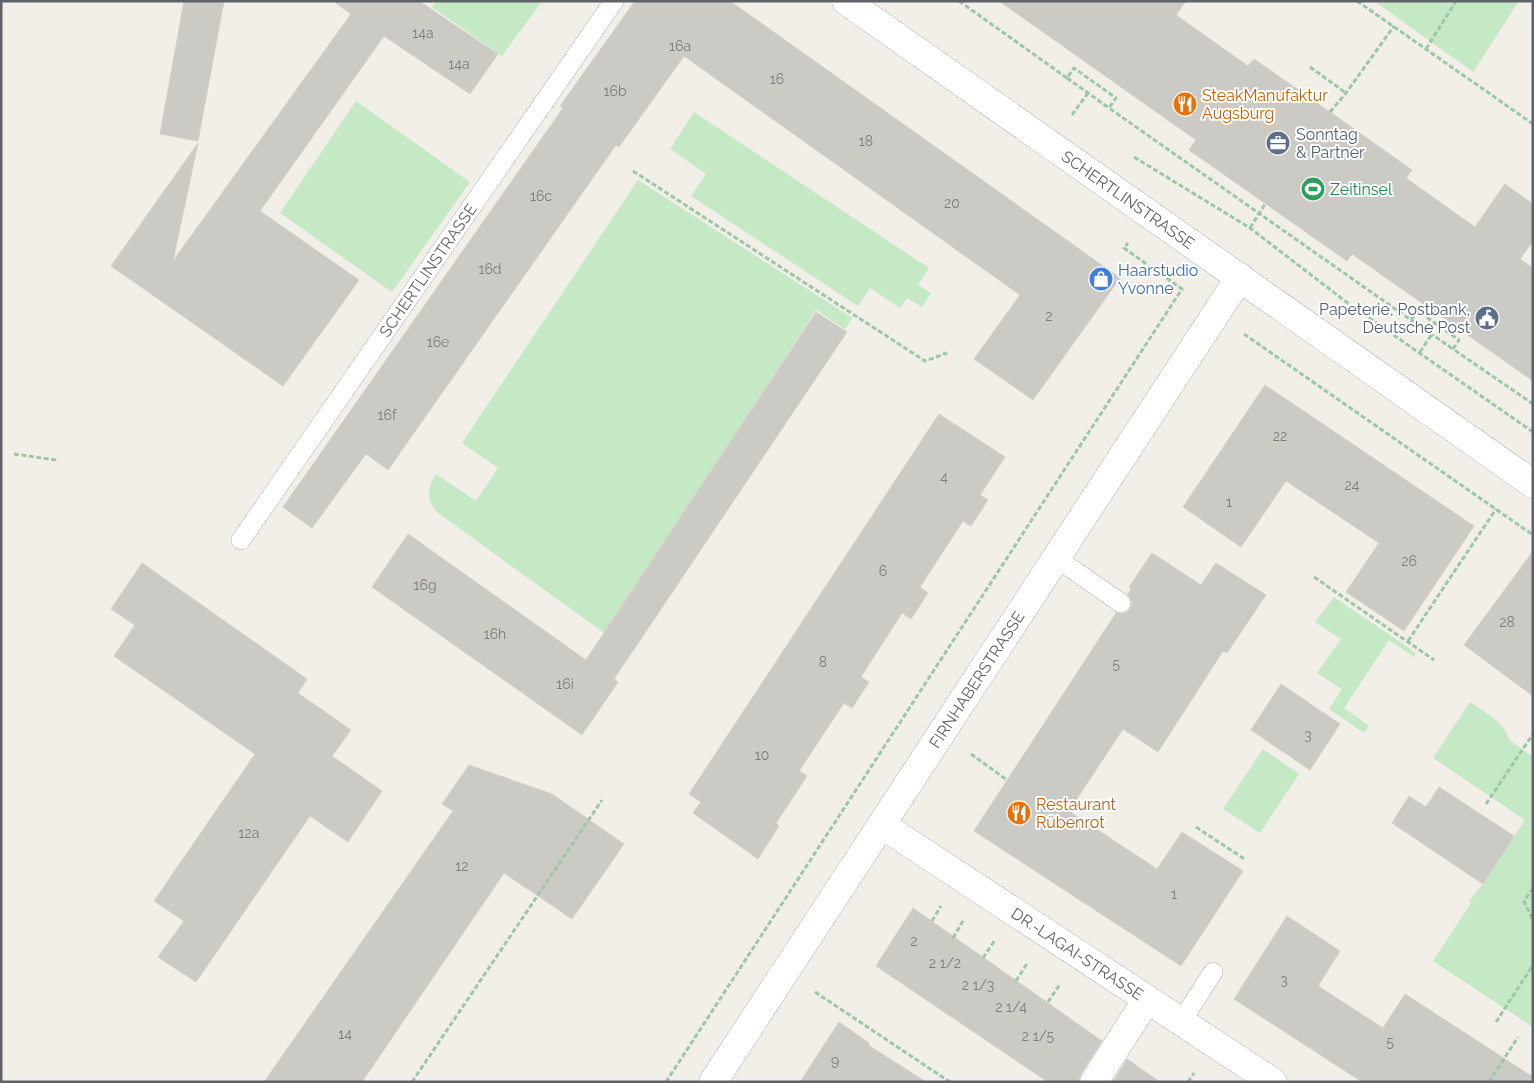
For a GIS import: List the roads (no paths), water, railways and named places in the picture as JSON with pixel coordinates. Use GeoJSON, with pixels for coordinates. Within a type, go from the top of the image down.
{"type":"FeatureCollection","features":[{"type":"Feature","properties":{"kind":"street","name":"SCHERTLINSTRASSE"},"geometry":{"type":"LineString","coordinates":[[846,1],[1533,484]]}},
{"type":"Feature","properties":{"kind":"street","name":"FIRNHABERSTRASSE"},"geometry":{"type":"LineString","coordinates":[[713,1082],[1240,277]]}},
{"type":"Feature","properties":{"kind":"street","name":"DR.-LAGAI-STRASSE"},"geometry":{"type":"LineString","coordinates":[[882,824],[1146,1000],[1273,1082]]}},
{"type":"Feature","properties":{"kind":"street"},"geometry":{"type":"LineString","coordinates":[[1094,1082],[1146,1000]]}},
{"type":"Feature","properties":{"kind":"lane","name":"SCHERTLINSTRASSE"},"geometry":{"type":"LineString","coordinates":[[241,540],[614,1]]}},
{"type":"Feature","properties":{"kind":"lane"},"geometry":{"type":"LineString","coordinates":[[1056,558],[1121,602]]}},
{"type":"Feature","properties":{"kind":"lane"},"geometry":{"type":"LineString","coordinates":[[1181,1022],[1213,972]]}},
{"type":"Feature","properties":{"kind":"place","name":"SteakManufaktur Augsburg"},"geometry":{"type":"Point","coordinates":[1185,104]}},
{"type":"Feature","properties":{"kind":"place","name":"Sonntag & Partner"},"geometry":{"type":"Point","coordinates":[1278,143]}},
{"type":"Feature","properties":{"kind":"place","name":"Zeitinsel"},"geometry":{"type":"Point","coordinates":[1313,189]}},
{"type":"Feature","properties":{"kind":"place","name":"Haarstudio Yvonne"},"geometry":{"type":"Point","coordinates":[1101,279]}},
{"type":"Feature","properties":{"kind":"place","name":"Papeterie, Postbank, Deutsche Post"},"geometry":{"type":"Point","coordinates":[1487,318]}},
{"type":"Feature","properties":{"kind":"place","name":"Restaurant Rübenrot"},"geometry":{"type":"Point","coordinates":[1019,813]}}]}
